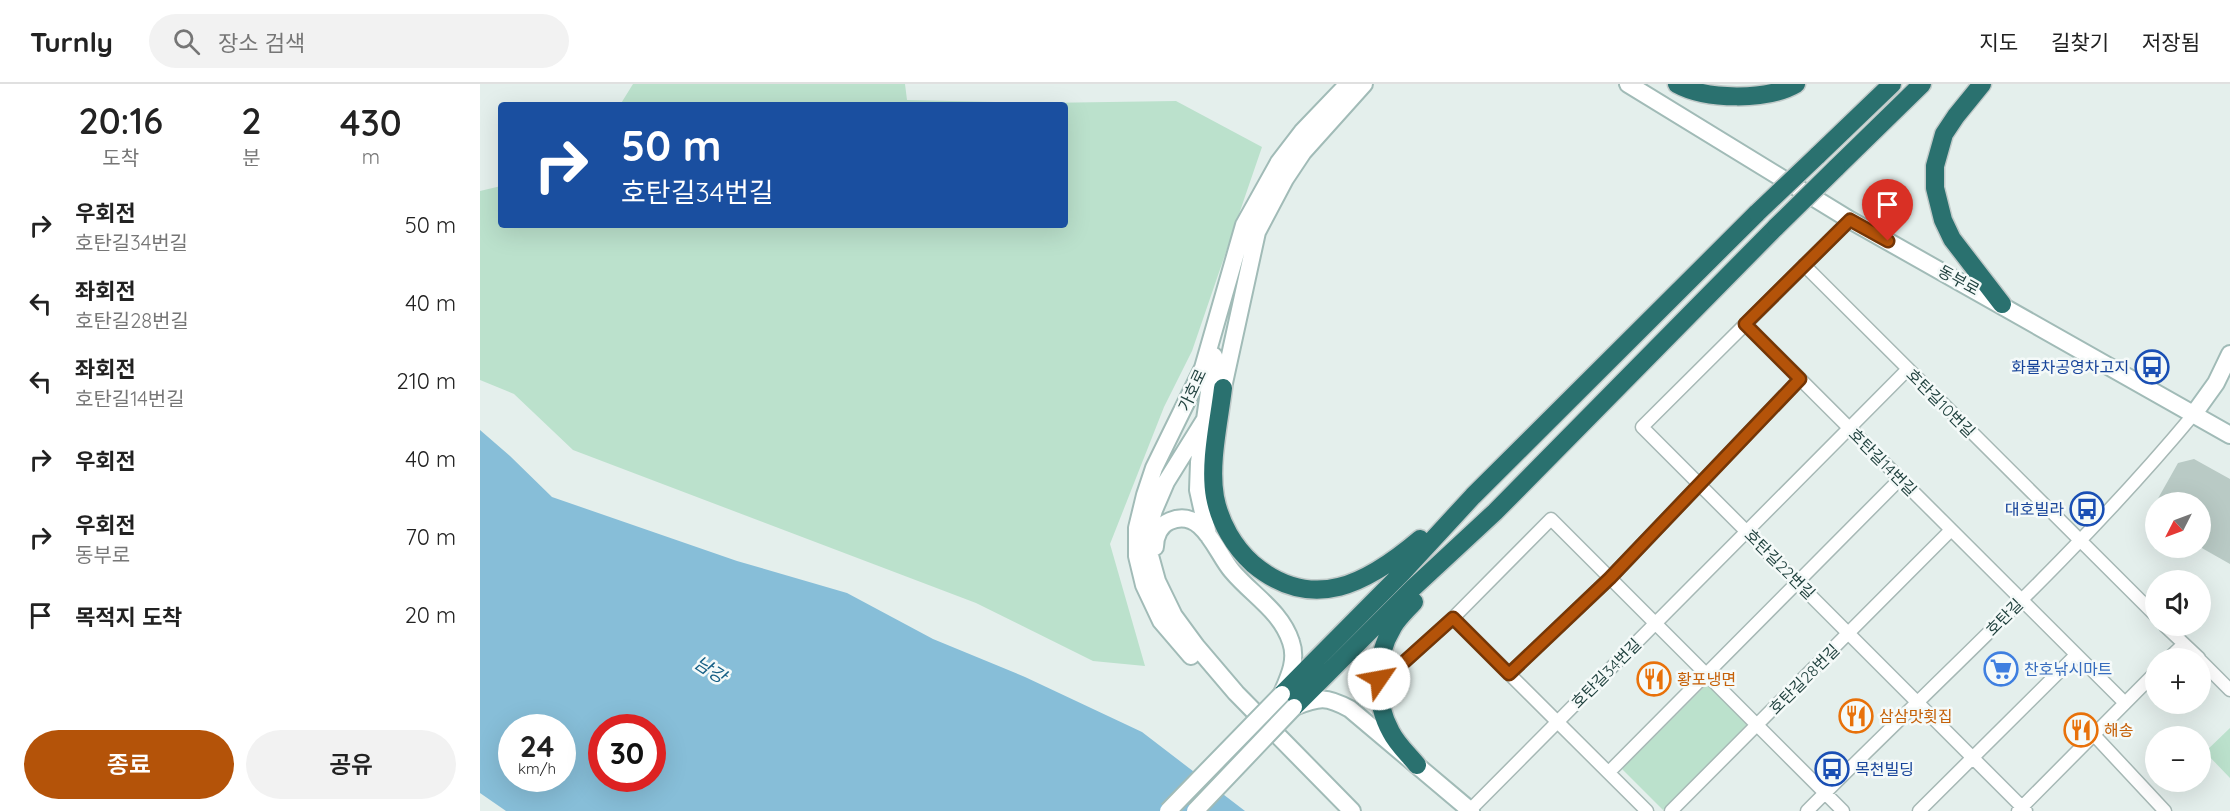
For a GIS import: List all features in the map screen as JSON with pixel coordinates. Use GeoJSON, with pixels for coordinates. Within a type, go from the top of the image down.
{"type":"FeatureCollection","features":[{"type":"Feature","properties":{"kind":"highway"},"geometry":{"type":"LineString","coordinates":[[1677,84],[1698,92],[1754,96],[1780,92],[1796,84]]}},
{"type":"Feature","properties":{"kind":"highway"},"geometry":{"type":"LineString","coordinates":[[1288,700],[1473,496],[1757,213],[1892,84]]}},
{"type":"Feature","properties":{"kind":"highway"},"geometry":{"type":"LineString","coordinates":[[1288,700],[1494,512],[1776,227],[1922,84]]}},
{"type":"Feature","properties":{"kind":"highway"},"geometry":{"type":"LineString","coordinates":[[1982,84],[1944,134],[1935,166],[1935,188],[1943,220],[1952,239],[2002,304]]}},
{"type":"Feature","properties":{"kind":"highway"},"geometry":{"type":"LineString","coordinates":[[1223,388],[1214,470],[1215,498],[1224,527],[1243,555],[1269,577],[1294,588],[1318,590],[1348,584],[1374,573],[1399,557],[1473,496]]}},
{"type":"Feature","properties":{"kind":"highway"},"geometry":{"type":"LineString","coordinates":[[1417,765],[1392,734],[1382,713],[1378,693],[1382,656],[1392,628],[1494,512]]}},
{"type":"Feature","properties":{"kind":"street","name":"가호로"},"geometry":{"type":"LineString","coordinates":[[1236,693],[1192,658],[1161,621],[1144,585],[1137,556],[1137,528],[1154,468],[1203,368],[1244,225],[1279,162],[1302,132],[1348,84]]}},
{"type":"Feature","properties":{"kind":"street","name":"가호로"},"geometry":{"type":"LineString","coordinates":[[1352,811],[1236,693],[1174,616],[1157,581],[1149,552],[1148,531],[1166,482],[1206,421],[1223,388],[1257,232],[1285,179],[1303,152],[1364,84]]}},
{"type":"Feature","properties":{"kind":"street","name":"동부로"},"geometry":{"type":"LineString","coordinates":[[1628,84],[1850,220],[2230,435]]}},
{"type":"Feature","properties":{"kind":"street"},"geometry":{"type":"LineString","coordinates":[[1745,324],[1850,220]]}},
{"type":"Feature","properties":{"kind":"street","name":"호탄길10번길"},"geometry":{"type":"LineString","coordinates":[[1804,265],[2145,605]]}},
{"type":"Feature","properties":{"kind":"street"},"geometry":{"type":"LineString","coordinates":[[1209,535],[1198,490],[1198,462],[1206,421],[1222,301]]}},
{"type":"Feature","properties":{"kind":"street","name":"호탄길14번길"},"geometry":{"type":"LineString","coordinates":[[1745,324],[2125,703]]}},
{"type":"Feature","properties":{"kind":"street","name":"호탄길22번길"},"geometry":{"type":"LineString","coordinates":[[1745,324],[1642,427],[1918,701],[2022,810]]}},
{"type":"Feature","properties":{"kind":"street"},"geometry":{"type":"LineString","coordinates":[[2193,415],[2216,383],[2230,354]]}},
{"type":"Feature","properties":{"kind":"street"},"geometry":{"type":"LineString","coordinates":[[1655,623],[1908,369]]}},
{"type":"Feature","properties":{"kind":"street"},"geometry":{"type":"LineString","coordinates":[[1509,674],[1610,578],[1800,379]]}},
{"type":"Feature","properties":{"kind":"street","name":"호탄길"},"geometry":{"type":"LineString","coordinates":[[1807,811],[2021,600],[2147,470],[2193,415]]}},
{"type":"Feature","properties":{"kind":"street"},"geometry":{"type":"LineString","coordinates":[[1609,772],[1900,479]]}},
{"type":"Feature","properties":{"kind":"street"},"geometry":{"type":"LineString","coordinates":[[1157,581],[1154,560],[1155,540],[1160,527],[1169,521],[1183,517],[1197,523],[1209,535],[1231,570],[1282,622],[1292,643],[1293,658],[1288,700],[1195,811]]}},
{"type":"Feature","properties":{"kind":"street","name":"호탄길28번길"},"geometry":{"type":"LineString","coordinates":[[1453,618],[1551,519],[1843,811]]}},
{"type":"Feature","properties":{"kind":"street","name":"호탄길28번길"},"geometry":{"type":"LineString","coordinates":[[1758,725],[1951,530]]}},
{"type":"Feature","properties":{"kind":"street"},"geometry":{"type":"LineString","coordinates":[[1379,679],[1393,672],[1453,618]]}},
{"type":"Feature","properties":{"kind":"street","name":"호탄길34번길"},"geometry":{"type":"LineString","coordinates":[[1453,618],[1647,811]]}},
{"type":"Feature","properties":{"kind":"street","name":"호탄길34번길"},"geometry":{"type":"LineString","coordinates":[[1557,722],[1655,623]]}},
{"type":"Feature","properties":{"kind":"street"},"geometry":{"type":"LineString","coordinates":[[2176,636],[2188,648]]}},
{"type":"Feature","properties":{"kind":"street"},"geometry":{"type":"LineString","coordinates":[[2180,648],[2184,644]]}},
{"type":"Feature","properties":{"kind":"street"},"geometry":{"type":"LineString","coordinates":[[1919,811],[2076,655]]}},
{"type":"Feature","properties":{"kind":"street"},"geometry":{"type":"LineString","coordinates":[[2211,670],[2230,690]]}},
{"type":"Feature","properties":{"kind":"street"},"geometry":{"type":"LineString","coordinates":[[2022,810],[2145,683]]}},
{"type":"Feature","properties":{"kind":"street"},"geometry":{"type":"LineString","coordinates":[[1168,811],[1288,700],[1333,700],[1350,709],[1470,811],[1557,722]]}},
{"type":"Feature","properties":{"kind":"street"},"geometry":{"type":"LineString","coordinates":[[1671,811],[1758,725]]}},
{"type":"Feature","properties":{"kind":"street"},"geometry":{"type":"LineString","coordinates":[[2094,735],[2165,811]]}},
{"type":"Feature","properties":{"kind":"green space"},"geometry":{"type":"Polygon","coordinates":[[[633,84],[905,84],[907,100],[997,102],[622,102],[633,84]]]}},
{"type":"Feature","properties":{"kind":"green space"},"geometry":{"type":"Polygon","coordinates":[[[1176,101],[1262,147],[1192,351],[1164,407],[1110,544],[1145,666],[1093,661],[976,603],[573,450],[514,394],[480,380],[480,191],[498,187],[498,228],[1068,228],[1068,103],[1176,101]]]}},
{"type":"Feature","properties":{"kind":"green space"},"geometry":{"type":"Polygon","coordinates":[[[1708,683],[1749,724],[1663,810],[1622,769],[1708,683]]]}},
{"type":"Feature","properties":{"kind":"green space"},"geometry":{"type":"Polygon","coordinates":[[[2230,728],[2230,778],[2211,758],[2211,746],[2230,728]]]}},
{"type":"Feature","properties":{"kind":"water","name":"남강"},"geometry":{"type":"Polygon","coordinates":[[[480,430],[552,497],[737,561],[847,593],[933,639],[1025,677],[1142,732],[1245,811],[506,811],[480,793],[480,430]]]}},
{"type":"Feature","properties":{"kind":"building"},"geometry":{"type":"Polygon","coordinates":[[[2194,459],[2230,479],[2230,564],[2211,553],[2211,492],[2162,492],[2178,463],[2194,459]]]}},
{"type":"Feature","properties":{"kind":"place","name":"화물차공영차고지"},"geometry":{"type":"Point","coordinates":[2152,367]}},
{"type":"Feature","properties":{"kind":"place","name":"대호빌라"},"geometry":{"type":"Point","coordinates":[2087,509]}},
{"type":"Feature","properties":{"kind":"place","name":"찬호낚시마트"},"geometry":{"type":"Point","coordinates":[2001,669]}},
{"type":"Feature","properties":{"kind":"place","name":"황포냉면"},"geometry":{"type":"Point","coordinates":[1654,679]}},
{"type":"Feature","properties":{"kind":"place","name":"삼삼맛횟집"},"geometry":{"type":"Point","coordinates":[1856,716]}},
{"type":"Feature","properties":{"kind":"place","name":"해송"},"geometry":{"type":"Point","coordinates":[2081,730]}},
{"type":"Feature","properties":{"kind":"place","name":"목천빌딩"},"geometry":{"type":"Point","coordinates":[1832,769]}},
{"type":"Feature","properties":{"kind":"route"},"geometry":{"type":"LineString","coordinates":[[1379,679],[1393,672],[1453,618],[1509,674],[1610,578],[1800,379],[1745,324],[1850,220],[1888,241]]}}]}
